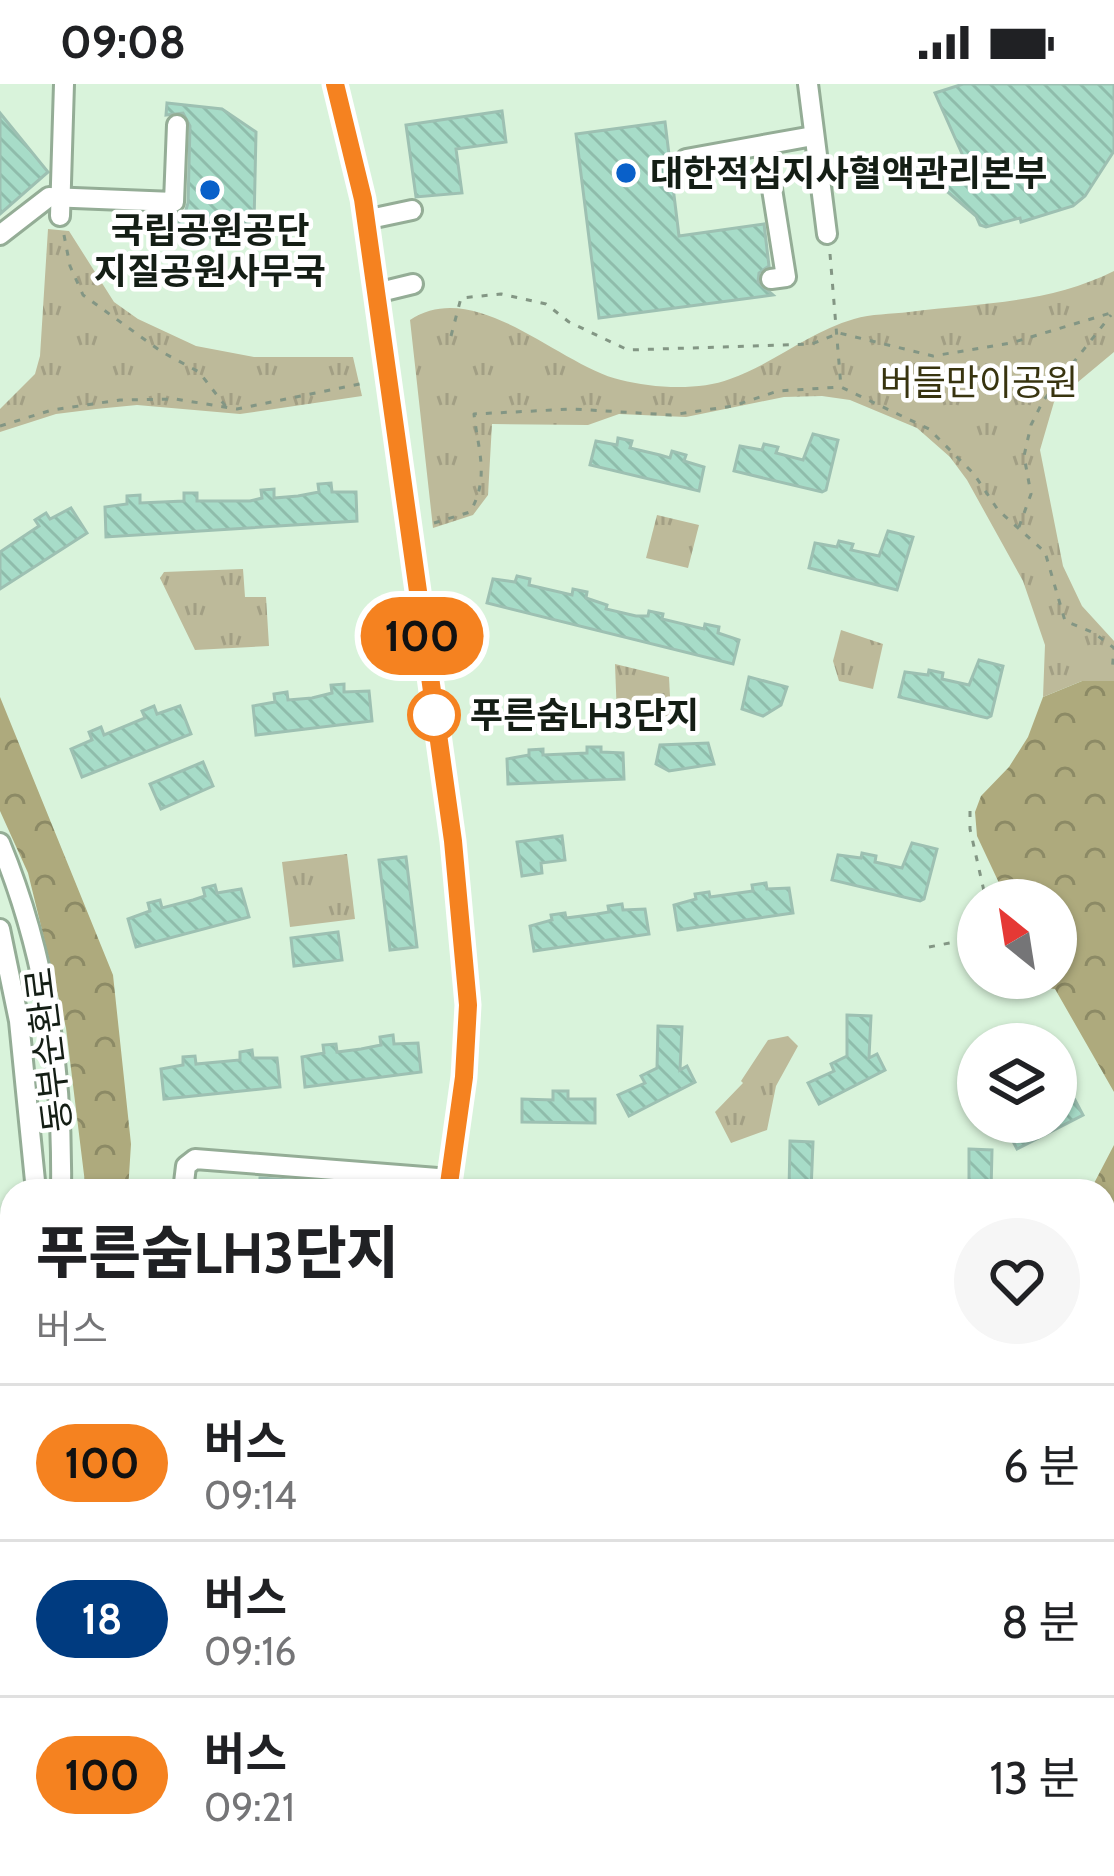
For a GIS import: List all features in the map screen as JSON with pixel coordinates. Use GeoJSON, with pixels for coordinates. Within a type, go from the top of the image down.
{"type":"FeatureCollection","features":[{"type":"Feature","properties":{"kind":"street"},"geometry":{"type":"LineString","coordinates":[[61,206],[64,84]]}},
{"type":"Feature","properties":{"kind":"street"},"geometry":{"type":"LineString","coordinates":[[334,84],[365,220],[453,841],[468,1005],[450,1179]]}},
{"type":"Feature","properties":{"kind":"street"},"geometry":{"type":"LineString","coordinates":[[808,84],[827,234]]}},
{"type":"Feature","properties":{"kind":"street"},"geometry":{"type":"LineString","coordinates":[[0,235],[49,196],[61,206],[174,202],[177,125]]}},
{"type":"Feature","properties":{"kind":"street"},"geometry":{"type":"LineString","coordinates":[[686,159],[813,136]]}},
{"type":"Feature","properties":{"kind":"street"},"geometry":{"type":"LineString","coordinates":[[765,145],[786,277],[771,279]]}},
{"type":"Feature","properties":{"kind":"street"},"geometry":{"type":"LineString","coordinates":[[365,220],[412,210]]}},
{"type":"Feature","properties":{"kind":"street"},"geometry":{"type":"LineString","coordinates":[[376,293],[413,284]]}},
{"type":"Feature","properties":{"kind":"street","name":"동부순환로"},"geometry":{"type":"LineString","coordinates":[[0,843],[26,914],[50,1009],[60,1179]]}},
{"type":"Feature","properties":{"kind":"street","name":"동부순환로"},"geometry":{"type":"LineString","coordinates":[[0,929],[22,1043],[35,1179]]}},
{"type":"Feature","properties":{"kind":"street"},"geometry":{"type":"LineString","coordinates":[[184,1179],[186,1166],[195,1159],[390,1179]]}},
{"type":"Feature","properties":{"kind":"path"},"geometry":{"type":"LineString","coordinates":[[61,206],[70,266],[82,295],[162,352],[200,372],[227,407]]}},
{"type":"Feature","properties":{"kind":"path"},"geometry":{"type":"LineString","coordinates":[[827,234],[841,387]]}},
{"type":"Feature","properties":{"kind":"path"},"geometry":{"type":"LineString","coordinates":[[451,336],[461,298],[502,294],[546,304],[569,322],[628,350],[812,344],[839,332],[934,356],[1011,344],[1113,312]]}},
{"type":"Feature","properties":{"kind":"path"},"geometry":{"type":"LineString","coordinates":[[1019,527],[1030,494],[1024,456],[1030,425],[1043,401],[1113,312]]}},
{"type":"Feature","properties":{"kind":"path"},"geometry":{"type":"LineString","coordinates":[[0,426],[52,410],[120,400],[175,400],[237,409],[360,384]]}},
{"type":"Feature","properties":{"kind":"path"},"geometry":{"type":"LineString","coordinates":[[434,524],[470,512],[478,498],[482,447],[474,414],[572,409],[671,415],[734,406],[778,391],[841,387],[928,429],[974,474],[998,510],[1045,552],[1065,620],[1114,647],[1112,673]]}},
{"type":"Feature","properties":{"kind":"path"},"geometry":{"type":"LineString","coordinates":[[970,811],[981,879]]}},
{"type":"Feature","properties":{"kind":"path"},"geometry":{"type":"LineString","coordinates":[[929,947],[957,942]]}},
{"type":"Feature","properties":{"kind":"green space"},"geometry":{"type":"Polygon","coordinates":[[[48,229],[69,231],[114,302],[138,319],[196,346],[254,357],[353,357],[362,396],[240,414],[137,405],[96,409],[56,414],[0,432],[0,409],[35,374],[40,356],[48,229]]]}},
{"type":"Feature","properties":{"kind":"green space","name":"버들만이공원"},"geometry":{"type":"Polygon","coordinates":[[[1114,271],[1114,352],[1054,402],[1040,450],[1063,566],[1082,606],[1114,641],[1114,681],[1082,681],[1043,697],[1045,645],[1023,581],[967,480],[950,457],[917,428],[850,400],[784,397],[686,417],[619,414],[588,425],[492,424],[488,495],[473,515],[433,528],[410,320],[435,309],[489,316],[621,380],[690,387],[746,373],[854,319],[1039,296],[1114,271]]]}},
{"type":"Feature","properties":{"kind":"green space"},"geometry":{"type":"Polygon","coordinates":[[[657,515],[699,525],[688,568],[646,558],[657,515]]]}},
{"type":"Feature","properties":{"kind":"green space"},"geometry":{"type":"Polygon","coordinates":[[[243,569],[245,597],[266,597],[269,646],[195,650],[160,578],[164,572],[243,569]]]}},
{"type":"Feature","properties":{"kind":"green space"},"geometry":{"type":"Polygon","coordinates":[[[841,630],[883,644],[873,689],[839,681],[833,661],[841,630]]]}},
{"type":"Feature","properties":{"kind":"green space"},"geometry":{"type":"Polygon","coordinates":[[[615,664],[669,677],[671,716],[617,717],[615,664]]]}},
{"type":"Feature","properties":{"kind":"green space"},"geometry":{"type":"Polygon","coordinates":[[[1082,681],[1114,681],[1114,1092],[1061,999],[1077,999],[1077,879],[997,879],[977,836],[975,812],[981,796],[1009,767],[1028,737],[1043,697],[1082,681]]]}},
{"type":"Feature","properties":{"kind":"green space"},"geometry":{"type":"Polygon","coordinates":[[[0,697],[113,975],[131,1144],[129,1179],[85,1179],[66,1028],[28,873],[0,811],[0,697]]]}},
{"type":"Feature","properties":{"kind":"green space"},"geometry":{"type":"Polygon","coordinates":[[[347,854],[355,919],[290,927],[282,862],[347,854]]]}},
{"type":"Feature","properties":{"kind":"green space"},"geometry":{"type":"Polygon","coordinates":[[[788,1036],[798,1046],[776,1086],[767,1130],[731,1143],[715,1112],[743,1083],[768,1040],[788,1036]]]}},
{"type":"Feature","properties":{"kind":"green space"},"geometry":{"type":"Polygon","coordinates":[[[1114,1145],[1114,1179],[1096,1179],[1114,1145]]]}},
{"type":"Feature","properties":{"kind":"building"},"geometry":{"type":"Polygon","coordinates":[[[963,84],[1114,84],[1114,151],[1085,196],[1073,206],[1021,222],[1020,218],[980,225],[976,216],[936,182],[967,165],[935,93],[963,84]]]}},
{"type":"Feature","properties":{"kind":"building"},"geometry":{"type":"Polygon","coordinates":[[[167,103],[222,109],[256,132],[254,224],[228,224],[213,238],[179,237],[179,220],[188,203],[190,126],[183,113],[166,115],[167,103]]]}},
{"type":"Feature","properties":{"kind":"building"},"geometry":{"type":"Polygon","coordinates":[[[502,111],[506,142],[456,149],[462,193],[416,197],[406,125],[502,111]]]}},
{"type":"Feature","properties":{"kind":"building"},"geometry":{"type":"Polygon","coordinates":[[[0,113],[48,172],[0,214],[0,113]]]}},
{"type":"Feature","properties":{"kind":"building"},"geometry":{"type":"Polygon","coordinates":[[[665,122],[679,236],[764,224],[769,266],[759,273],[758,282],[773,295],[599,318],[576,134],[665,122]]]}},
{"type":"Feature","properties":{"kind":"building"},"geometry":{"type":"Polygon","coordinates":[[[813,434],[838,440],[822,492],[734,471],[740,446],[778,447],[776,453],[803,460],[813,434]]]}},
{"type":"Feature","properties":{"kind":"building"},"geometry":{"type":"Polygon","coordinates":[[[618,438],[632,441],[630,448],[670,458],[672,451],[686,455],[684,461],[704,467],[699,491],[590,465],[596,441],[617,445],[618,438]]]}},
{"type":"Feature","properties":{"kind":"building"},"geometry":{"type":"Polygon","coordinates":[[[331,483],[332,492],[356,492],[357,521],[106,537],[105,507],[127,504],[127,496],[140,495],[140,503],[184,501],[184,493],[197,493],[197,501],[250,501],[262,498],[261,490],[274,489],[274,498],[298,496],[319,492],[318,484],[331,483]]]}},
{"type":"Feature","properties":{"kind":"building"},"geometry":{"type":"Polygon","coordinates":[[[71,508],[87,533],[0,589],[0,552],[39,526],[35,520],[46,513],[50,519],[71,508]]]}},
{"type":"Feature","properties":{"kind":"building"},"geometry":{"type":"Polygon","coordinates":[[[888,531],[913,537],[897,590],[809,568],[815,543],[837,547],[839,541],[853,544],[851,550],[879,556],[888,531]]]}},
{"type":"Feature","properties":{"kind":"building"},"geometry":{"type":"Polygon","coordinates":[[[517,576],[530,579],[529,585],[572,595],[573,589],[587,592],[586,598],[607,605],[606,609],[636,616],[648,616],[649,611],[704,629],[705,624],[719,627],[718,633],[739,640],[733,664],[487,603],[493,579],[515,582],[517,576]]]}},
{"type":"Feature","properties":{"kind":"building"},"geometry":{"type":"Polygon","coordinates":[[[979,660],[1003,666],[987,718],[899,697],[905,672],[928,675],[929,670],[943,673],[942,679],[969,685],[979,660]]]}},
{"type":"Feature","properties":{"kind":"building"},"geometry":{"type":"Polygon","coordinates":[[[749,677],[787,687],[781,705],[763,716],[742,709],[749,677]]]}},
{"type":"Feature","properties":{"kind":"building"},"geometry":{"type":"Polygon","coordinates":[[[344,684],[344,692],[369,691],[372,721],[256,735],[253,706],[275,702],[274,694],[287,692],[288,700],[312,698],[332,693],[331,685],[344,684]]]}},
{"type":"Feature","properties":{"kind":"building"},"geometry":{"type":"Polygon","coordinates":[[[154,706],[157,714],[180,706],[191,734],[82,777],[71,749],[92,740],[89,732],[101,727],[104,735],[145,718],[142,711],[154,706]]]}},
{"type":"Feature","properties":{"kind":"building"},"geometry":{"type":"Polygon","coordinates":[[[708,743],[714,764],[669,771],[656,764],[660,745],[708,743]]]}},
{"type":"Feature","properties":{"kind":"building"},"geometry":{"type":"Polygon","coordinates":[[[587,747],[623,753],[624,779],[508,784],[507,759],[529,755],[529,750],[543,749],[543,755],[587,753],[587,747]]]}},
{"type":"Feature","properties":{"kind":"building"},"geometry":{"type":"Polygon","coordinates":[[[203,762],[213,786],[161,809],[150,784],[203,762]]]}},
{"type":"Feature","properties":{"kind":"building"},"geometry":{"type":"Polygon","coordinates":[[[562,836],[565,860],[541,863],[542,873],[522,876],[517,842],[562,836]]]}},
{"type":"Feature","properties":{"kind":"building"},"geometry":{"type":"Polygon","coordinates":[[[912,843],[937,849],[920,901],[832,880],[838,855],[861,858],[862,853],[876,856],[875,862],[902,868],[912,843]]]}},
{"type":"Feature","properties":{"kind":"building"},"geometry":{"type":"Polygon","coordinates":[[[406,857],[417,947],[390,950],[379,860],[406,857]]]}},
{"type":"Feature","properties":{"kind":"building"},"geometry":{"type":"Polygon","coordinates":[[[766,883],[767,889],[789,888],[793,913],[678,930],[674,905],[696,899],[695,894],[709,892],[710,897],[753,891],[752,885],[766,883]]]}},
{"type":"Feature","properties":{"kind":"building"},"geometry":{"type":"Polygon","coordinates":[[[215,885],[217,893],[241,889],[249,917],[136,947],[128,919],[150,911],[148,903],[160,900],[162,908],[193,900],[205,896],[203,888],[215,885]]]}},
{"type":"Feature","properties":{"kind":"building"},"geometry":{"type":"Polygon","coordinates":[[[622,904],[623,910],[645,909],[649,934],[534,951],[530,926],[552,920],[551,915],[597,914],[622,904]]]}},
{"type":"Feature","properties":{"kind":"building"},"geometry":{"type":"Polygon","coordinates":[[[338,932],[342,960],[294,966],[291,938],[338,932]]]}},
{"type":"Feature","properties":{"kind":"building"},"geometry":{"type":"Polygon","coordinates":[[[847,1015],[871,1016],[869,1058],[877,1054],[885,1070],[819,1104],[808,1083],[834,1071],[831,1064],[847,1056],[847,1015]]]}},
{"type":"Feature","properties":{"kind":"building"},"geometry":{"type":"Polygon","coordinates":[[[658,1026],[682,1027],[680,1070],[687,1066],[695,1082],[629,1116],[618,1095],[645,1083],[641,1076],[657,1068],[658,1026]]]}},
{"type":"Feature","properties":{"kind":"building"},"geometry":{"type":"Polygon","coordinates":[[[393,1035],[394,1044],[418,1043],[421,1072],[305,1087],[302,1057],[324,1053],[323,1045],[336,1044],[337,1052],[381,1045],[380,1037],[393,1035]]]}},
{"type":"Feature","properties":{"kind":"building"},"geometry":{"type":"Polygon","coordinates":[[[252,1050],[253,1058],[277,1058],[280,1087],[164,1099],[161,1069],[183,1065],[183,1057],[195,1056],[196,1064],[240,1060],[240,1052],[252,1050]]]}},
{"type":"Feature","properties":{"kind":"building"},"geometry":{"type":"Polygon","coordinates":[[[553,1091],[568,1091],[568,1099],[595,1099],[595,1123],[522,1122],[522,1099],[553,1100],[553,1091]]]}},
{"type":"Feature","properties":{"kind":"building"},"geometry":{"type":"Polygon","coordinates":[[[790,1141],[813,1142],[811,1179],[789,1179],[790,1141]]]}},
{"type":"Feature","properties":{"kind":"building"},"geometry":{"type":"Polygon","coordinates":[[[969,1149],[992,1150],[991,1179],[969,1179],[969,1149]]]}},
{"type":"Feature","properties":{"kind":"bus line","name":"100"},"geometry":{"type":"LineString","coordinates":[[335,84],[363,199],[453,841],[468,1005],[450,1179]]}},
{"type":"Feature","properties":{"kind":"place","name":"대한적십지사혈액관리본부"},"geometry":{"type":"Point","coordinates":[626,173]}},
{"type":"Feature","properties":{"kind":"place","name":"국립공원공단 지질공원사무국"},"geometry":{"type":"Point","coordinates":[210,190]}},
{"type":"Feature","properties":{"kind":"place","name":"푸른숨LH3단지"},"geometry":{"type":"Point","coordinates":[434,715]}}]}
